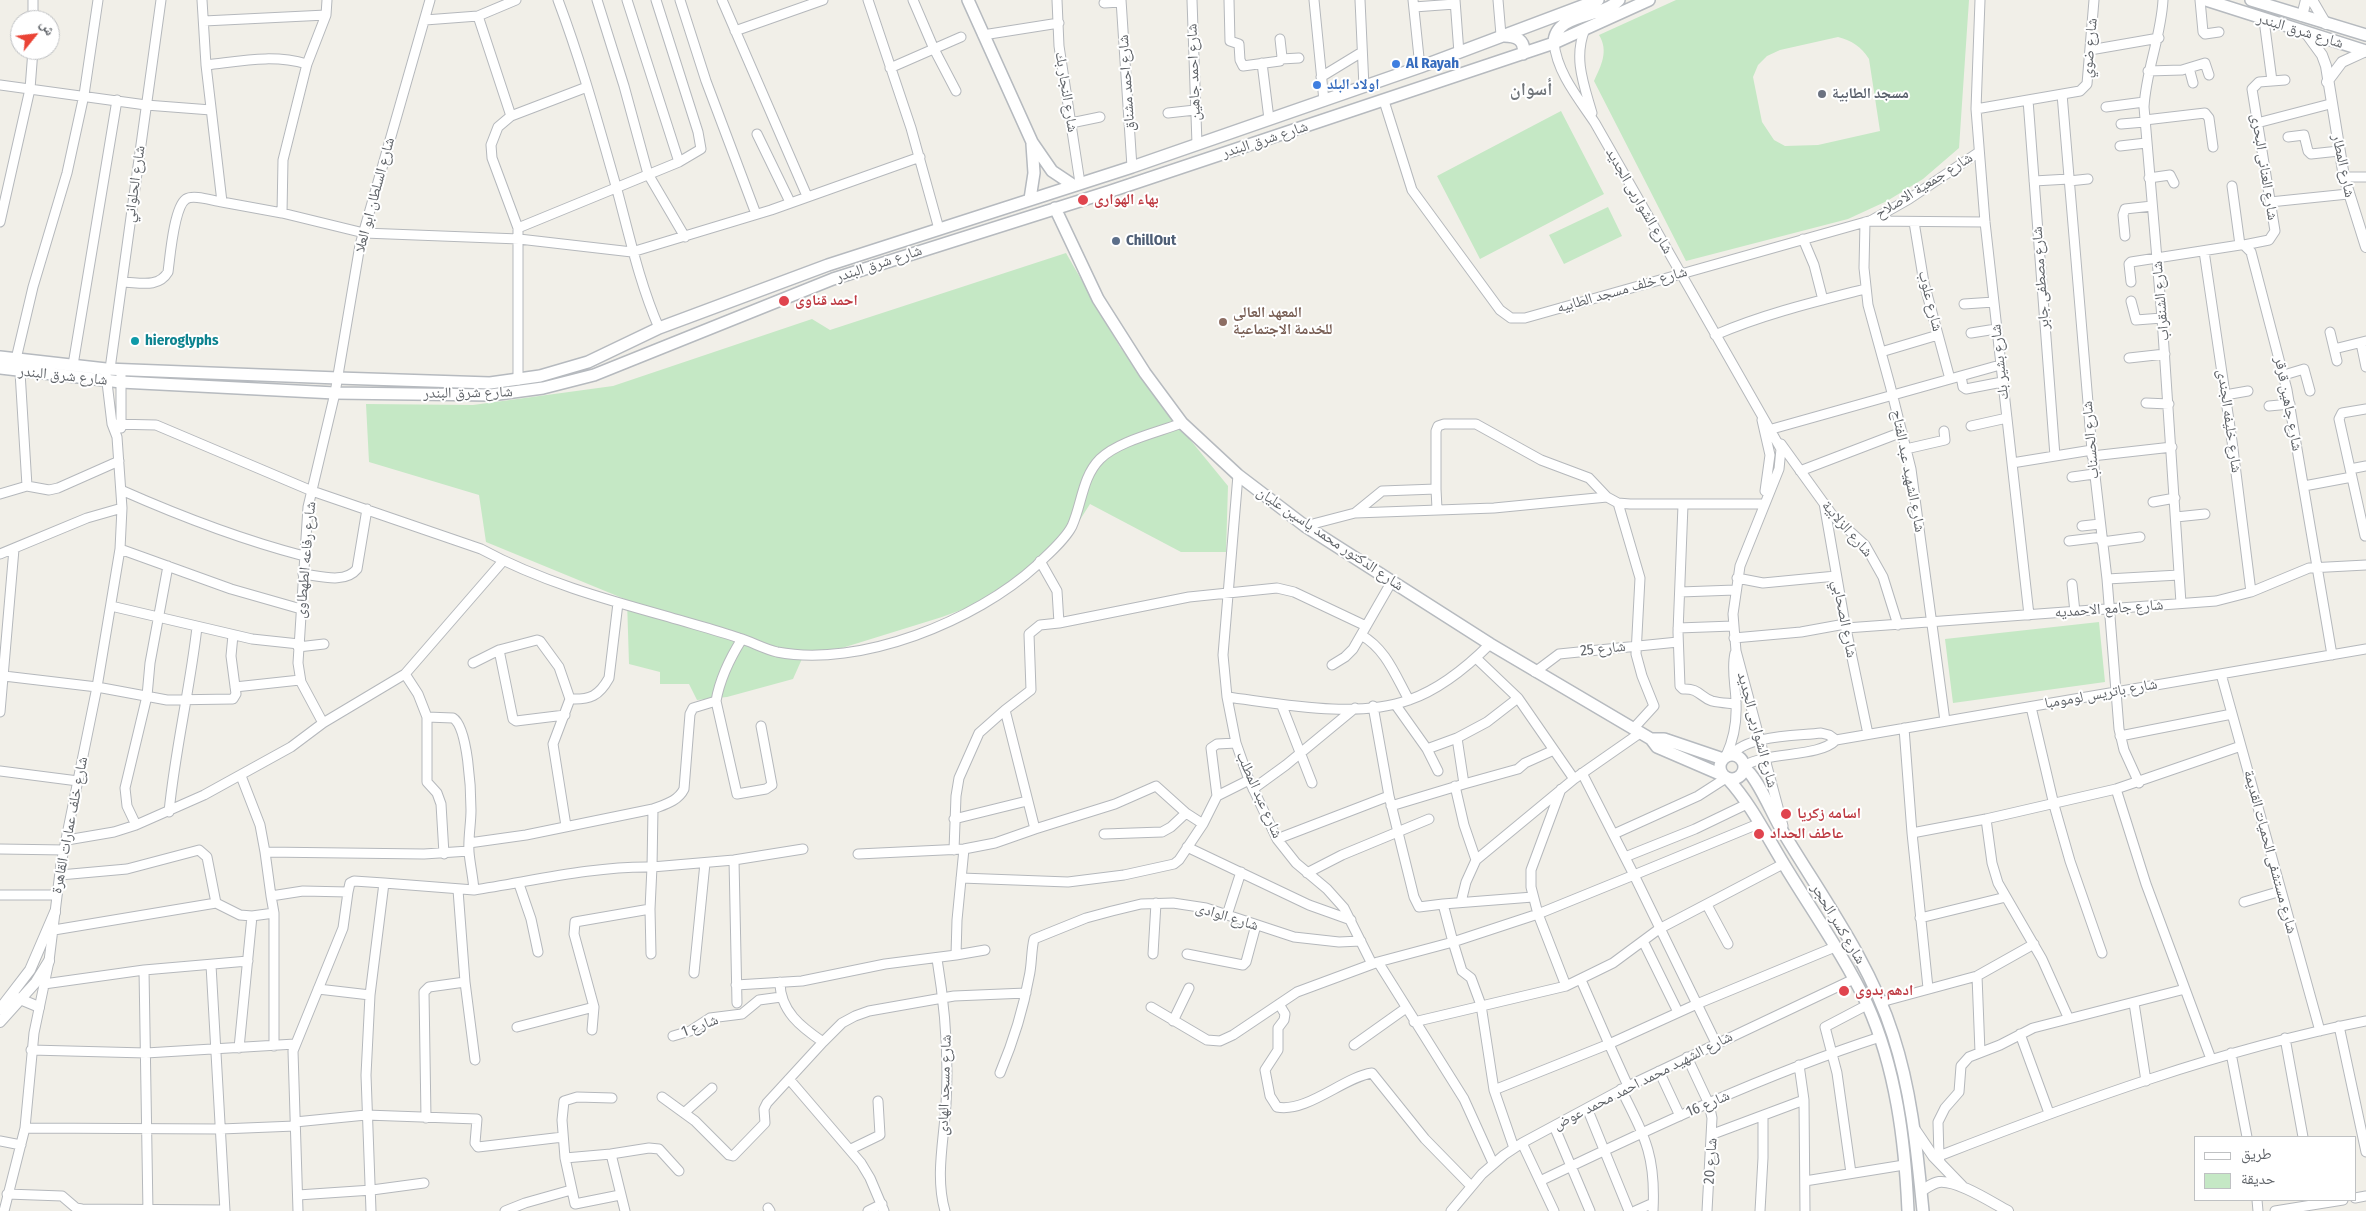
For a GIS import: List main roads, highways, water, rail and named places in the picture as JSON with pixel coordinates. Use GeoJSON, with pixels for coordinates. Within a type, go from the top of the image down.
{"type":"FeatureCollection","features":[{"type":"Feature","properties":{"kind":"main road"},"geometry":{"type":"LineString","coordinates":[[968,0],[1032,142],[1052,171],[1077,184]]}},
{"type":"Feature","properties":{"kind":"main road","name":"شارع شرق البندر"},"geometry":{"type":"LineString","coordinates":[[0,357],[112,369],[490,383],[518,380],[588,362],[659,328],[828,264],[1132,167],[1420,67],[1598,0]]}},
{"type":"Feature","properties":{"kind":"main road"},"geometry":{"type":"LineString","coordinates":[[1554,43],[1554,35],[1561,26],[1609,7],[1619,0]]}},
{"type":"Feature","properties":{"kind":"main road","name":"شارع شرق البندر"},"geometry":{"type":"LineString","coordinates":[[0,368],[20,372],[107,381],[336,393],[491,395],[517,393],[577,380],[833,279],[1384,101],[1523,54],[1554,43],[1649,0]]}},
{"type":"Feature","properties":{"kind":"main road","name":"شارع شرق البندر"},"geometry":{"type":"LineString","coordinates":[[2206,0],[2366,51]]}},
{"type":"Feature","properties":{"kind":"main road","name":"شارع شرق البندر"},"geometry":{"type":"LineString","coordinates":[[2251,0],[2366,35]]}},
{"type":"Feature","properties":{"kind":"main road"},"geometry":{"type":"LineString","coordinates":[[1501,35],[1516,37],[1521,40],[1524,49],[1523,54]]}},
{"type":"Feature","properties":{"kind":"main road"},"geometry":{"type":"LineString","coordinates":[[1030,199],[1034,173],[1032,142]]}},
{"type":"Feature","properties":{"kind":"main road","name":"شارع الدكتور محمد ياسين عليان"},"geometry":{"type":"LineString","coordinates":[[1055,208],[1100,303],[1145,373],[1182,423],[1238,476],[1305,526],[1535,672],[1651,739],[1657,747],[1726,777]]}},
{"type":"Feature","properties":{"kind":"main road"},"geometry":{"type":"LineString","coordinates":[[659,328],[664,338],[664,345]]}},
{"type":"Feature","properties":{"kind":"main road"},"geometry":{"type":"LineString","coordinates":[[637,338],[637,346],[645,353]]}},
{"type":"Feature","properties":{"kind":"main road","name":"شارع الدكتور محمد ياسين عليان"},"geometry":{"type":"LineString","coordinates":[[1651,739],[1664,739],[1727,757]]}},
{"type":"Feature","properties":{"kind":"main road"},"geometry":{"type":"LineString","coordinates":[[1727,757],[1739,757],[1744,767],[1739,778],[1726,777],[1720,767],[1727,757]]}},
{"type":"Feature","properties":{"kind":"main road","name":"شارع كسر الحجر"},"geometry":{"type":"LineString","coordinates":[[1744,767],[1755,779],[1786,839],[1859,959],[1881,1002],[1903,1067],[1914,1128],[1924,1211]]}},
{"type":"Feature","properties":{"kind":"main road","name":"شارع كسر الحجر"},"geometry":{"type":"LineString","coordinates":[[1726,777],[1747,804],[1835,946],[1867,1005],[1880,1037],[1895,1100],[1908,1211]]}},
{"type":"Feature","properties":{"kind":"place","name":"Al Rayah"},"geometry":{"type":"Point","coordinates":[1396,64]}},
{"type":"Feature","properties":{"kind":"place","name":"اولاد البلد"},"geometry":{"type":"Point","coordinates":[1317,85]}},
{"type":"Feature","properties":{"kind":"place","name":"مسجد الطابية"},"geometry":{"type":"Point","coordinates":[1822,94]}},
{"type":"Feature","properties":{"kind":"place","name":"بهاء الهوارى"},"geometry":{"type":"Point","coordinates":[1083,200]}},
{"type":"Feature","properties":{"kind":"place","name":"ChillOut"},"geometry":{"type":"Point","coordinates":[1116,241]}},
{"type":"Feature","properties":{"kind":"place","name":"احمد قناوى"},"geometry":{"type":"Point","coordinates":[784,301]}},
{"type":"Feature","properties":{"kind":"place","name":"المعهد العالى للخدمة الاجتماعية"},"geometry":{"type":"Point","coordinates":[1223,322]}},
{"type":"Feature","properties":{"kind":"place","name":"hieroglyphs"},"geometry":{"type":"Point","coordinates":[135,341]}},
{"type":"Feature","properties":{"kind":"place","name":"اسامه زكريا"},"geometry":{"type":"Point","coordinates":[1786,814]}},
{"type":"Feature","properties":{"kind":"place","name":"عاطف الحداد"},"geometry":{"type":"Point","coordinates":[1759,834]}},
{"type":"Feature","properties":{"kind":"place","name":"ادهم بدوى"},"geometry":{"type":"Point","coordinates":[1844,991]}},
{"type":"Feature","properties":{"kind":"district","name":"أسوان"},"geometry":{"type":"Point","coordinates":[1531,90]}}]}
